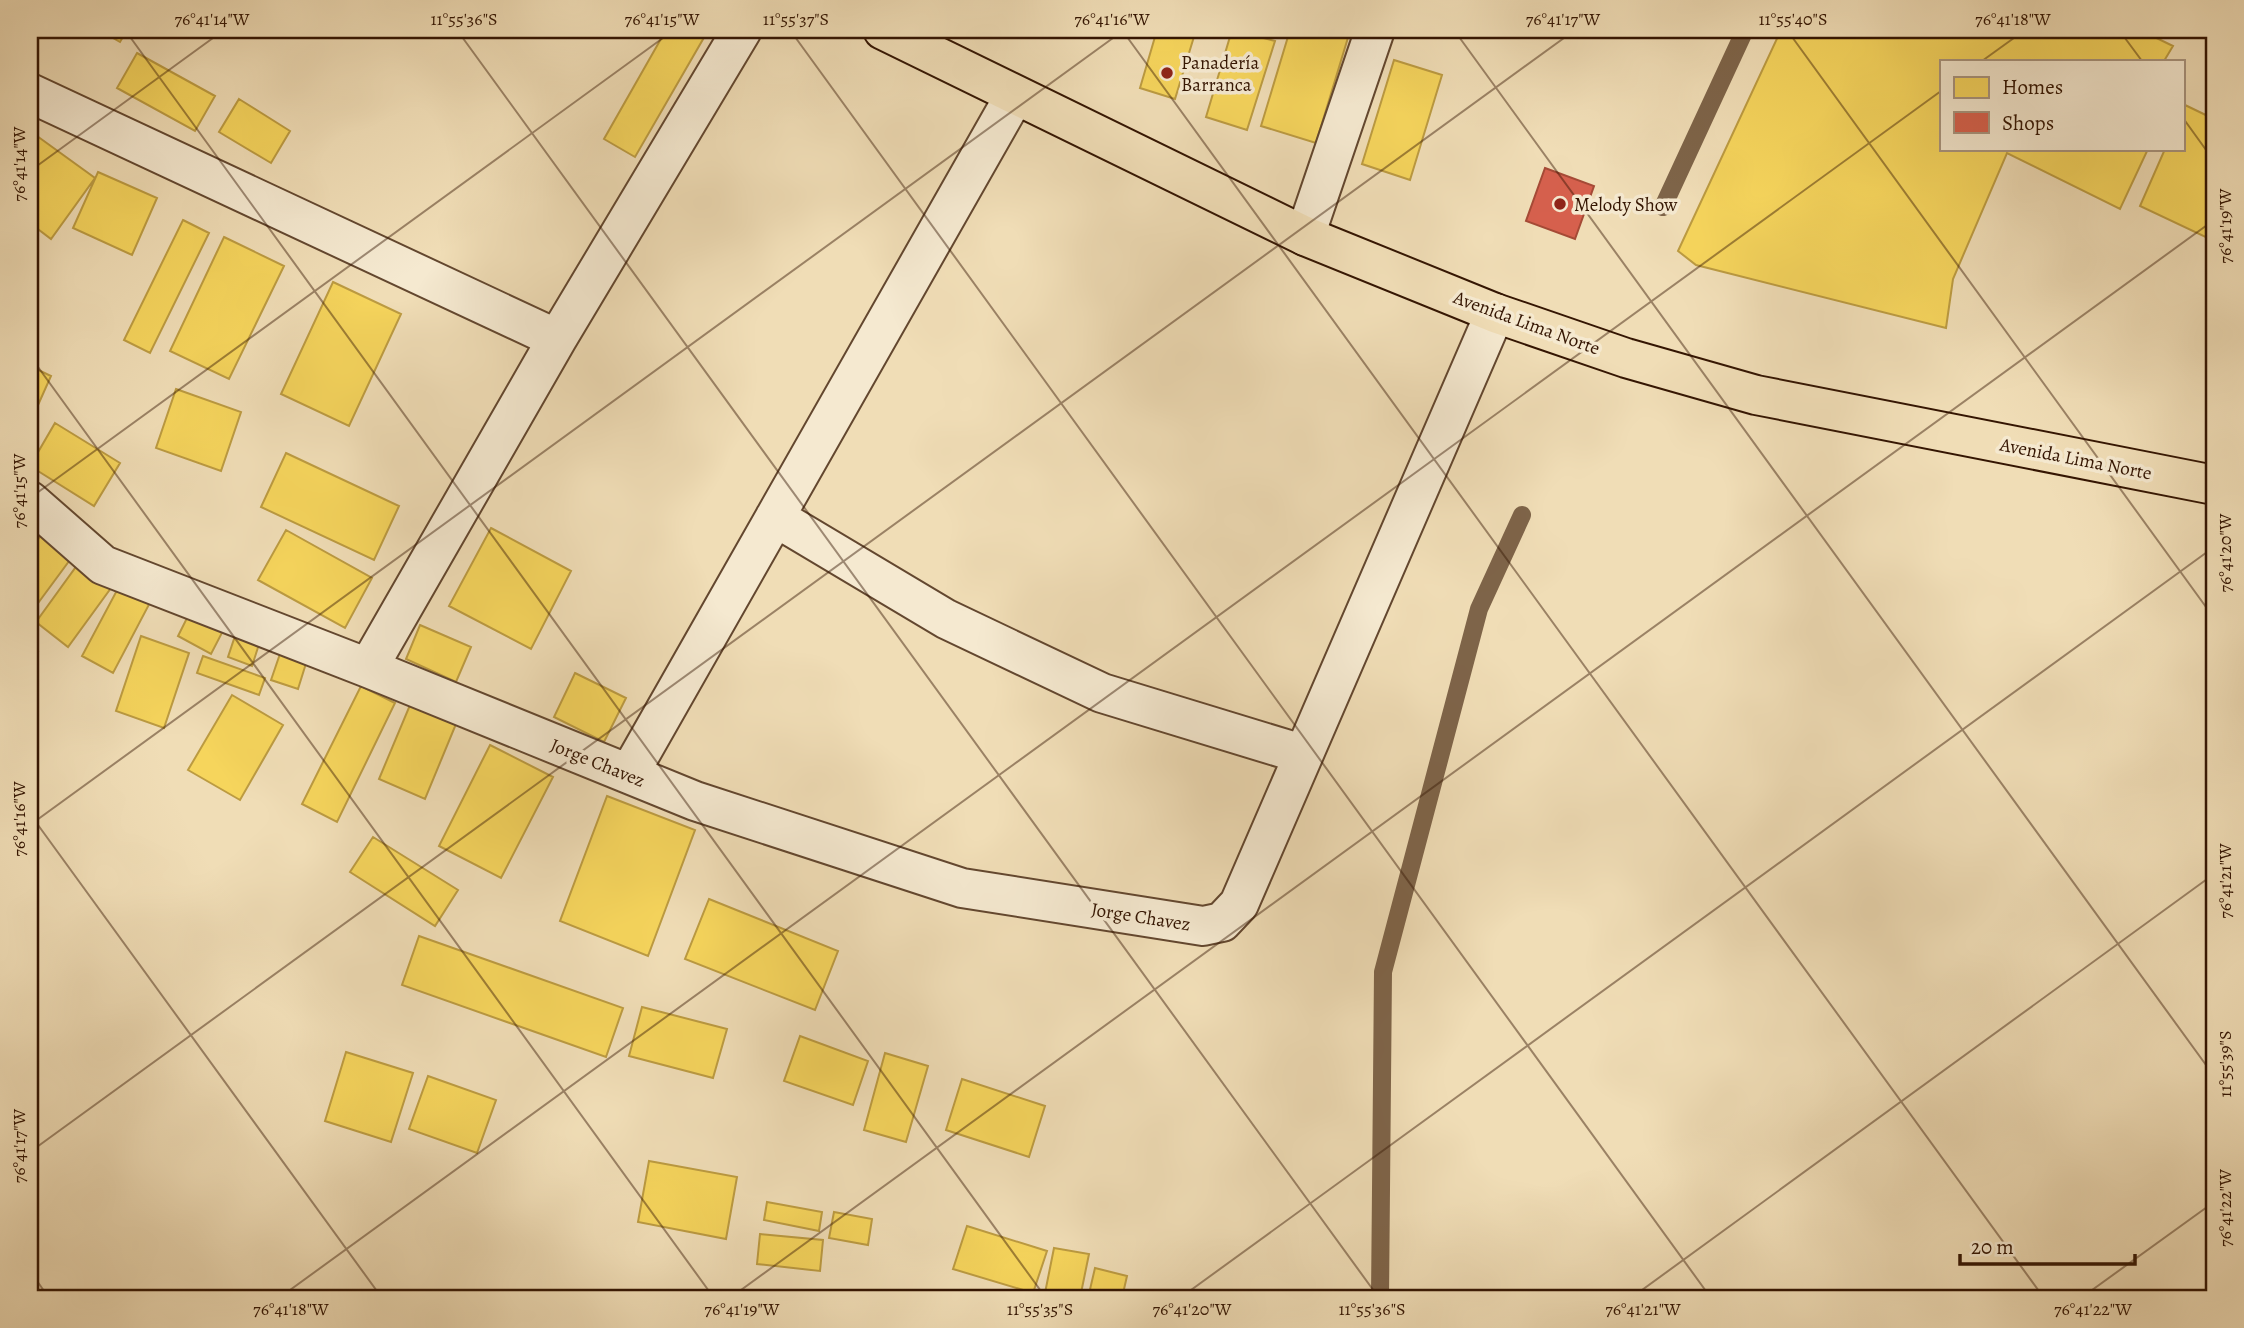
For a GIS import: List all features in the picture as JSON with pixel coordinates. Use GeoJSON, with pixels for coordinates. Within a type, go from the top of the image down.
{"type":"FeatureCollection","features":[{"type":"Feature","properties":{"kind":"highway","name":"Avenida Lima Norte"},"geometry":{"type":"LineString","coordinates":[[895,33],[1015,95],[1305,236],[1494,313],[1626,358],[1756,395],[2214,485]]}},
{"type":"Feature","properties":{"kind":"street"},"geometry":{"type":"LineString","coordinates":[[368,668],[557,339],[742,30]]}},
{"type":"Feature","properties":{"kind":"street"},"geometry":{"type":"LineString","coordinates":[[1305,236],[1375,30]]}},
{"type":"Feature","properties":{"kind":"street"},"geometry":{"type":"LineString","coordinates":[[30,93],[557,339]]}},
{"type":"Feature","properties":{"kind":"street"},"geometry":{"type":"LineString","coordinates":[[629,774],[1015,95]]}},
{"type":"Feature","properties":{"kind":"street"},"geometry":{"type":"LineString","coordinates":[[775,517],[946,619],[1102,693],[1302,754],[1494,313]]}},
{"type":"Feature","properties":{"kind":"street","name":"Jorge Chavez"},"geometry":{"type":"LineString","coordinates":[[30,501],[103,565],[368,668],[695,801],[962,888],[1203,926],[1222,922],[1239,904],[1302,754]]}},
{"type":"Feature","properties":{"kind":"building: Homes"},"geometry":{"type":"Polygon","coordinates":[[[99,30],[127,30],[120,42],[99,30]]]}},
{"type":"Feature","properties":{"kind":"building: Homes"},"geometry":{"type":"Polygon","coordinates":[[[666,30],[699,30],[706,34],[635,157],[604,139],[666,30]]]}},
{"type":"Feature","properties":{"kind":"building: Homes"},"geometry":{"type":"Polygon","coordinates":[[[1157,30],[1196,30],[1175,99],[1140,88],[1157,30]]]}},
{"type":"Feature","properties":{"kind":"building: Homes"},"geometry":{"type":"Polygon","coordinates":[[[1232,30],[1275,41],[1247,130],[1206,117],[1232,30]]]}},
{"type":"Feature","properties":{"kind":"building: Homes"},"geometry":{"type":"Polygon","coordinates":[[[1290,30],[1350,31],[1316,143],[1261,126],[1290,30]]]}},
{"type":"Feature","properties":{"kind":"building: Homes"},"geometry":{"type":"Polygon","coordinates":[[[1781,30],[2140,30],[2173,46],[2165,60],[1940,60],[1940,150],[2148,150],[2120,209],[2007,153],[1953,279],[1946,328],[1696,265],[1678,251],[1781,30]]]}},
{"type":"Feature","properties":{"kind":"building: Homes"},"geometry":{"type":"Polygon","coordinates":[[[137,53],[215,96],[195,131],[117,88],[137,53]]]}},
{"type":"Feature","properties":{"kind":"building: Homes"},"geometry":{"type":"Polygon","coordinates":[[[1394,60],[1442,75],[1410,180],[1362,164],[1394,60]]]}},
{"type":"Feature","properties":{"kind":"building: Homes"},"geometry":{"type":"Polygon","coordinates":[[[239,99],[290,131],[271,163],[219,132],[239,99]]]}},
{"type":"Feature","properties":{"kind":"building: Homes"},"geometry":{"type":"Polygon","coordinates":[[[2185,105],[2214,119],[2214,241],[2140,206],[2165,150],[2184,150],[2185,105]]]}},
{"type":"Feature","properties":{"kind":"building: Homes"},"geometry":{"type":"Polygon","coordinates":[[[37,136],[95,178],[51,239],[30,223],[30,145],[37,136]]]}},
{"type":"Feature","properties":{"kind":"building: Homes"},"geometry":{"type":"Polygon","coordinates":[[[98,172],[157,198],[132,255],[73,228],[98,172]]]}},
{"type":"Feature","properties":{"kind":"building: Homes"},"geometry":{"type":"Polygon","coordinates":[[[183,220],[209,233],[150,353],[124,340],[183,220]]]}},
{"type":"Feature","properties":{"kind":"building: Homes"},"geometry":{"type":"Polygon","coordinates":[[[224,237],[284,266],[229,379],[170,351],[224,237]]]}},
{"type":"Feature","properties":{"kind":"building: Homes"},"geometry":{"type":"Polygon","coordinates":[[[333,282],[401,314],[349,426],[281,394],[333,282]]]}},
{"type":"Feature","properties":{"kind":"building: Homes"},"geometry":{"type":"Polygon","coordinates":[[[30,366],[51,376],[30,423],[30,366]]]}},
{"type":"Feature","properties":{"kind":"building: Homes"},"geometry":{"type":"Polygon","coordinates":[[[176,389],[241,412],[221,471],[156,448],[176,389]]]}},
{"type":"Feature","properties":{"kind":"building: Homes"},"geometry":{"type":"Polygon","coordinates":[[[55,423],[120,463],[94,506],[30,466],[55,423]]]}},
{"type":"Feature","properties":{"kind":"building: Homes"},"geometry":{"type":"Polygon","coordinates":[[[286,453],[399,506],[374,560],[261,507],[286,453]]]}},
{"type":"Feature","properties":{"kind":"building: Homes"},"geometry":{"type":"Polygon","coordinates":[[[491,528],[571,571],[531,649],[449,606],[491,528]]]}},
{"type":"Feature","properties":{"kind":"building: Homes"},"geometry":{"type":"Polygon","coordinates":[[[286,530],[372,578],[345,628],[258,580],[286,530]]]}},
{"type":"Feature","properties":{"kind":"building: Homes"},"geometry":{"type":"Polygon","coordinates":[[[44,531],[75,553],[30,614],[30,550],[44,531]]]}},
{"type":"Feature","properties":{"kind":"building: Homes"},"geometry":{"type":"Polygon","coordinates":[[[78,564],[111,588],[68,647],[36,622],[78,564]]]}},
{"type":"Feature","properties":{"kind":"building: Homes"},"geometry":{"type":"Polygon","coordinates":[[[123,579],[154,595],[113,673],[82,656],[123,579]]]}},
{"type":"Feature","properties":{"kind":"building: Homes"},"geometry":{"type":"Polygon","coordinates":[[[192,608],[226,625],[211,654],[178,636],[192,608]]]}},
{"type":"Feature","properties":{"kind":"building: Homes"},"geometry":{"type":"Polygon","coordinates":[[[239,624],[263,632],[252,666],[228,657],[239,624]]]}},
{"type":"Feature","properties":{"kind":"building: Homes"},"geometry":{"type":"Polygon","coordinates":[[[420,625],[471,647],[456,682],[406,659],[420,625]]]}},
{"type":"Feature","properties":{"kind":"building: Homes"},"geometry":{"type":"Polygon","coordinates":[[[141,636],[189,653],[164,728],[116,711],[141,636]]]}},
{"type":"Feature","properties":{"kind":"building: Homes"},"geometry":{"type":"Polygon","coordinates":[[[30,645],[38,652],[30,663],[30,645]]]}},
{"type":"Feature","properties":{"kind":"building: Homes"},"geometry":{"type":"Polygon","coordinates":[[[282,648],[308,657],[298,689],[271,680],[282,648]]]}},
{"type":"Feature","properties":{"kind":"building: Homes"},"geometry":{"type":"Polygon","coordinates":[[[203,656],[265,678],[259,695],[197,673],[203,656]]]}},
{"type":"Feature","properties":{"kind":"building: Homes"},"geometry":{"type":"Polygon","coordinates":[[[575,673],[626,698],[604,742],[554,717],[575,673]]]}},
{"type":"Feature","properties":{"kind":"building: Homes"},"geometry":{"type":"Polygon","coordinates":[[[361,686],[395,703],[337,822],[302,804],[361,686]]]}},
{"type":"Feature","properties":{"kind":"building: Homes"},"geometry":{"type":"Polygon","coordinates":[[[232,695],[283,725],[240,800],[188,770],[232,695]]]}},
{"type":"Feature","properties":{"kind":"building: Homes"},"geometry":{"type":"Polygon","coordinates":[[[410,705],[456,724],[425,799],[379,779],[410,705]]]}},
{"type":"Feature","properties":{"kind":"building: Homes"},"geometry":{"type":"Polygon","coordinates":[[[490,745],[553,777],[501,878],[439,846],[490,745]]]}},
{"type":"Feature","properties":{"kind":"building: Homes"},"geometry":{"type":"Polygon","coordinates":[[[607,796],[695,830],[648,956],[560,921],[607,796]]]}},
{"type":"Feature","properties":{"kind":"building: Homes"},"geometry":{"type":"Polygon","coordinates":[[[373,837],[458,890],[435,926],[350,872],[373,837]]]}},
{"type":"Feature","properties":{"kind":"building: Homes"},"geometry":{"type":"Polygon","coordinates":[[[709,899],[838,951],[815,1010],[685,959],[709,899]]]}},
{"type":"Feature","properties":{"kind":"building: Homes"},"geometry":{"type":"Polygon","coordinates":[[[419,936],[623,1008],[606,1057],[402,985],[419,936]]]}},
{"type":"Feature","properties":{"kind":"building: Homes"},"geometry":{"type":"Polygon","coordinates":[[[642,1007],[727,1029],[713,1078],[629,1056],[642,1007]]]}},
{"type":"Feature","properties":{"kind":"building: Homes"},"geometry":{"type":"Polygon","coordinates":[[[800,1036],[868,1061],[853,1105],[784,1081],[800,1036]]]}},
{"type":"Feature","properties":{"kind":"building: Homes"},"geometry":{"type":"Polygon","coordinates":[[[346,1052],[413,1073],[391,1142],[325,1121],[346,1052]]]}},
{"type":"Feature","properties":{"kind":"building: Homes"},"geometry":{"type":"Polygon","coordinates":[[[885,1053],[928,1066],[906,1142],[864,1130],[885,1053]]]}},
{"type":"Feature","properties":{"kind":"building: Homes"},"geometry":{"type":"Polygon","coordinates":[[[428,1076],[496,1100],[477,1153],[409,1129],[428,1076]]]}},
{"type":"Feature","properties":{"kind":"building: Homes"},"geometry":{"type":"Polygon","coordinates":[[[962,1079],[1045,1106],[1029,1157],[946,1130],[962,1079]]]}},
{"type":"Feature","properties":{"kind":"building: Homes"},"geometry":{"type":"Polygon","coordinates":[[[649,1161],[737,1177],[726,1239],[638,1222],[649,1161]]]}},
{"type":"Feature","properties":{"kind":"building: Homes"},"geometry":{"type":"Polygon","coordinates":[[[767,1202],[822,1212],[819,1231],[764,1220],[767,1202]]]}},
{"type":"Feature","properties":{"kind":"building: Homes"},"geometry":{"type":"Polygon","coordinates":[[[834,1212],[872,1219],[868,1245],[829,1238],[834,1212]]]}},
{"type":"Feature","properties":{"kind":"building: Homes"},"geometry":{"type":"Polygon","coordinates":[[[967,1226],[1047,1251],[1033,1293],[953,1269],[967,1226]]]}},
{"type":"Feature","properties":{"kind":"building: Homes"},"geometry":{"type":"Polygon","coordinates":[[[760,1234],[823,1240],[820,1271],[757,1264],[760,1234]]]}},
{"type":"Feature","properties":{"kind":"building: Homes"},"geometry":{"type":"Polygon","coordinates":[[[1054,1248],[1089,1254],[1080,1298],[1044,1298],[1054,1248]]]}},
{"type":"Feature","properties":{"kind":"building: Homes"},"geometry":{"type":"Polygon","coordinates":[[[1095,1268],[1127,1276],[1122,1298],[1088,1298],[1095,1268]]]}},
{"type":"Feature","properties":{"kind":"building: Shops","name":"Melody Show"},"geometry":{"type":"Polygon","coordinates":[[[1545,168],[1594,186],[1575,239],[1526,221],[1545,168]]]}},
{"type":"Feature","properties":{"kind":"waterway"},"geometry":{"type":"LineString","coordinates":[[1663,207],[1745,30]]}},
{"type":"Feature","properties":{"kind":"waterway"},"geometry":{"type":"LineString","coordinates":[[1380,1298],[1383,972],[1479,609],[1522,515]]}},
{"type":"Feature","properties":{"kind":"place","name":"Panadería Barranca"},"geometry":{"type":"Point","coordinates":[1167,73]}},
{"type":"Feature","properties":{"kind":"place","name":"Melody Show"},"geometry":{"type":"Point","coordinates":[1560,204]}}]}
